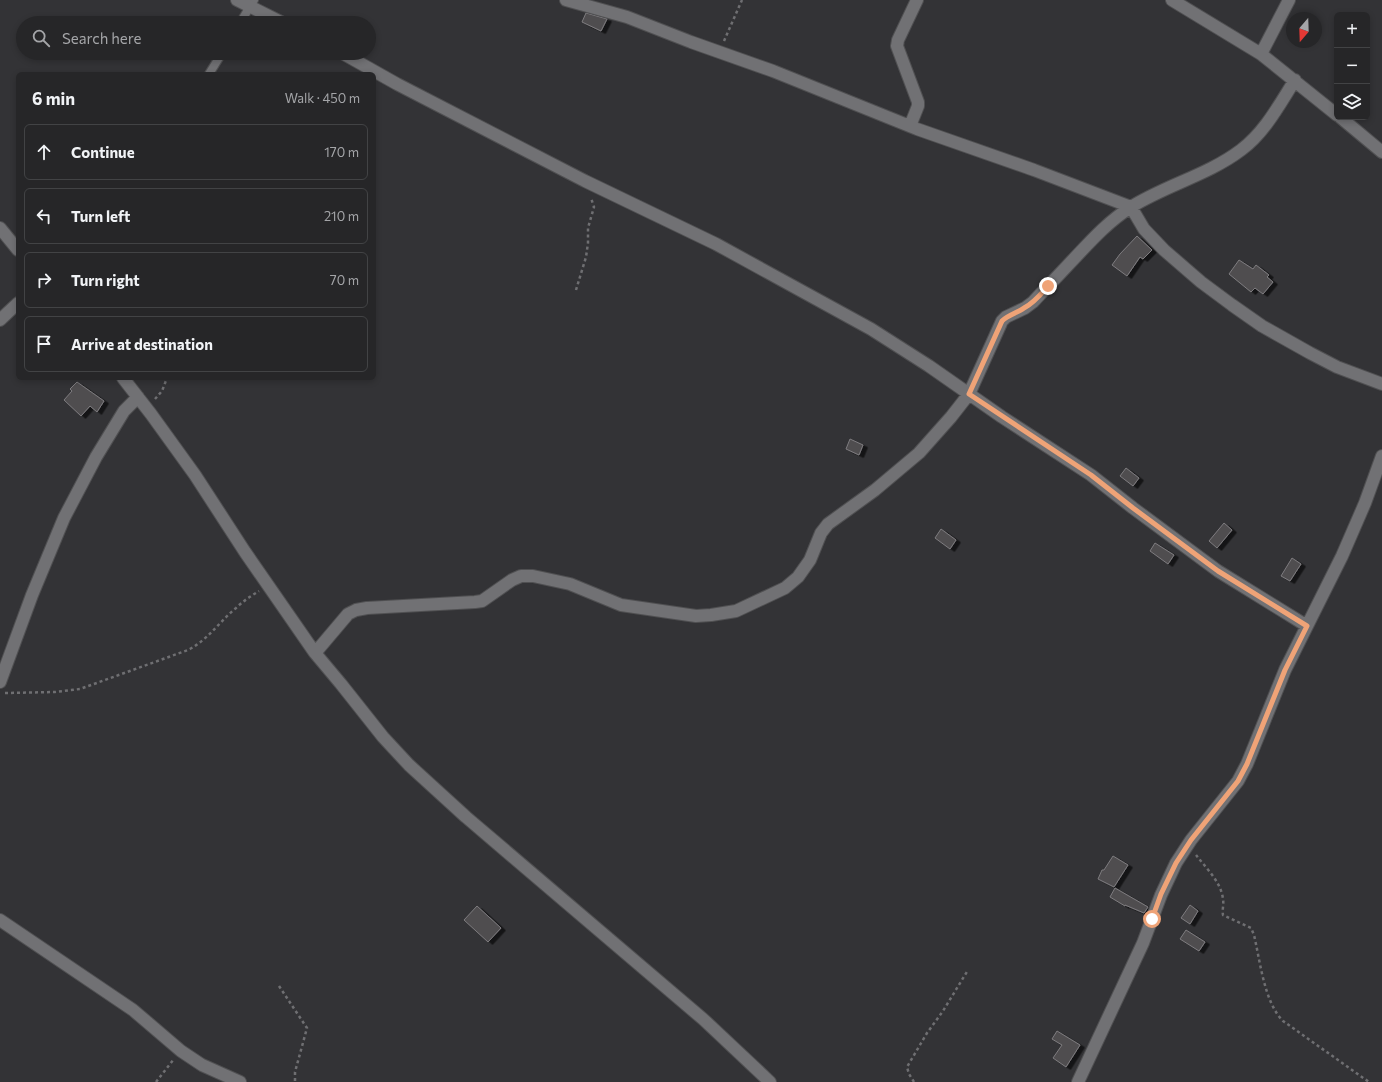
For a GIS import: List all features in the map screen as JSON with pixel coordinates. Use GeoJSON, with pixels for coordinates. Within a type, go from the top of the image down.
{"type":"FeatureCollection","features":[{"type":"Feature","properties":{"kind":"street"},"geometry":{"type":"LineString","coordinates":[[237,0],[252,3],[272,16]]}},
{"type":"Feature","properties":{"kind":"street"},"geometry":{"type":"LineString","coordinates":[[566,0],[627,17],[691,42],[773,71],[910,126],[1034,170],[1131,207],[1144,229],[1164,250],[1232,306],[1262,326],[1330,363],[1382,384]]}},
{"type":"Feature","properties":{"kind":"street"},"geometry":{"type":"LineString","coordinates":[[910,126],[918,106],[918,102],[897,46],[898,40],[917,0]]}},
{"type":"Feature","properties":{"kind":"street"},"geometry":{"type":"LineString","coordinates":[[1172,0],[1261,54],[1334,113]]}},
{"type":"Feature","properties":{"kind":"street"},"geometry":{"type":"LineString","coordinates":[[1261,54],[1290,0]]}},
{"type":"Feature","properties":{"kind":"street"},"geometry":{"type":"LineString","coordinates":[[354,60],[376,72]]}},
{"type":"Feature","properties":{"kind":"street"},"geometry":{"type":"LineString","coordinates":[[376,72],[586,182],[716,244],[871,329],[929,366],[1091,475],[1218,571],[1307,626]]}},
{"type":"Feature","properties":{"kind":"street"},"geometry":{"type":"LineString","coordinates":[[315,653],[348,614],[356,610],[367,608],[475,602],[482,600],[520,576],[533,576],[570,584],[621,605],[696,616],[736,611],[785,588],[798,577],[810,560],[821,533],[828,524],[875,490],[919,453],[951,418],[969,394],[1002,321],[1006,317],[1025,308],[1033,302],[1104,226],[1147,198],[1223,162],[1242,149],[1264,127],[1294,80]]}},
{"type":"Feature","properties":{"kind":"street"},"geometry":{"type":"LineString","coordinates":[[1344,120],[1382,152]]}},
{"type":"Feature","properties":{"kind":"street"},"geometry":{"type":"LineString","coordinates":[[0,228],[16,248]]}},
{"type":"Feature","properties":{"kind":"street"},"geometry":{"type":"LineString","coordinates":[[0,320],[16,305]]}},
{"type":"Feature","properties":{"kind":"street"},"geometry":{"type":"LineString","coordinates":[[124,380],[147,409],[195,476],[267,585],[315,653],[383,737],[409,765],[466,817],[703,1019],[770,1082]]}},
{"type":"Feature","properties":{"kind":"street"},"geometry":{"type":"LineString","coordinates":[[0,682],[32,595],[64,518],[96,457],[124,411],[138,397]]}},
{"type":"Feature","properties":{"kind":"street"},"geometry":{"type":"LineString","coordinates":[[1078,1082],[1143,943],[1161,894],[1176,863],[1187,845],[1238,781],[1247,764],[1285,670],[1342,556],[1365,503],[1382,456]]}},
{"type":"Feature","properties":{"kind":"street"},"geometry":{"type":"LineString","coordinates":[[0,920],[133,1010],[181,1052],[202,1065],[240,1082]]}},
{"type":"Feature","properties":{"kind":"lane"},"geometry":{"type":"LineString","coordinates":[[244,16],[252,3]]}},
{"type":"Feature","properties":{"kind":"lane"},"geometry":{"type":"LineString","coordinates":[[211,72],[218,60]]}},
{"type":"Feature","properties":{"kind":"path"},"geometry":{"type":"LineString","coordinates":[[719,52],[742,0]]}},
{"type":"Feature","properties":{"kind":"path"},"geometry":{"type":"LineString","coordinates":[[576,290],[586,257],[588,228],[594,207],[586,182]]}},
{"type":"Feature","properties":{"kind":"path"},"geometry":{"type":"LineString","coordinates":[[147,409],[162,391],[166,380]]}},
{"type":"Feature","properties":{"kind":"path"},"geometry":{"type":"LineString","coordinates":[[0,693],[55,692],[80,689],[188,650],[199,644],[236,608],[267,585]]}},
{"type":"Feature","properties":{"kind":"path"},"geometry":{"type":"LineString","coordinates":[[1187,845],[1207,868],[1221,889],[1224,901],[1223,915],[1251,928],[1254,935],[1266,989],[1272,1007],[1277,1015],[1283,1021],[1369,1082]]}},
{"type":"Feature","properties":{"kind":"path"},"geometry":{"type":"LineString","coordinates":[[914,1082],[907,1067],[968,970]]}},
{"type":"Feature","properties":{"kind":"path"},"geometry":{"type":"LineString","coordinates":[[279,986],[308,1028],[295,1072],[295,1082]]}},
{"type":"Feature","properties":{"kind":"path"},"geometry":{"type":"LineString","coordinates":[[156,1082],[167,1066],[181,1052]]}},
{"type":"Feature","properties":{"kind":"building"},"geometry":{"type":"Polygon","coordinates":[[[586,13],[607,19],[601,31],[582,22],[586,13]]]}},
{"type":"Feature","properties":{"kind":"building"},"geometry":{"type":"Polygon","coordinates":[[[1137,236],[1152,250],[1143,259],[1140,257],[1127,276],[1112,265],[1137,236]]]}},
{"type":"Feature","properties":{"kind":"building"},"geometry":{"type":"Polygon","coordinates":[[[1239,260],[1253,269],[1256,265],[1269,275],[1267,277],[1273,282],[1263,294],[1255,288],[1251,292],[1229,274],[1239,260]]]}},
{"type":"Feature","properties":{"kind":"building"},"geometry":{"type":"Polygon","coordinates":[[[77,382],[104,401],[97,412],[90,406],[81,416],[64,400],[72,391],[70,389],[77,382]]]}},
{"type":"Feature","properties":{"kind":"building"},"geometry":{"type":"Polygon","coordinates":[[[850,439],[863,445],[859,455],[846,449],[850,439]]]}},
{"type":"Feature","properties":{"kind":"building"},"geometry":{"type":"Polygon","coordinates":[[[1126,468],[1139,478],[1133,486],[1120,476],[1126,468]]]}},
{"type":"Feature","properties":{"kind":"building"},"geometry":{"type":"Polygon","coordinates":[[[1224,523],[1232,530],[1217,548],[1209,541],[1224,523]]]}},
{"type":"Feature","properties":{"kind":"building"},"geometry":{"type":"Polygon","coordinates":[[[941,529],[956,540],[950,549],[935,538],[941,529]]]}},
{"type":"Feature","properties":{"kind":"building"},"geometry":{"type":"Polygon","coordinates":[[[1155,543],[1174,555],[1168,564],[1150,551],[1155,543]]]}},
{"type":"Feature","properties":{"kind":"building"},"geometry":{"type":"Polygon","coordinates":[[[1292,558],[1301,564],[1290,581],[1281,576],[1292,558]]]}},
{"type":"Feature","properties":{"kind":"building"},"geometry":{"type":"Polygon","coordinates":[[[1113,856],[1128,865],[1114,887],[1098,879],[1102,870],[1104,870],[1113,856]]]}},
{"type":"Feature","properties":{"kind":"building"},"geometry":{"type":"Polygon","coordinates":[[[1115,888],[1148,907],[1144,913],[1125,906],[1110,897],[1115,888]]]}},
{"type":"Feature","properties":{"kind":"building"},"geometry":{"type":"Polygon","coordinates":[[[1190,905],[1198,911],[1190,924],[1181,918],[1190,905]]]}},
{"type":"Feature","properties":{"kind":"building"},"geometry":{"type":"Polygon","coordinates":[[[477,906],[501,928],[488,942],[464,920],[477,906]]]}},
{"type":"Feature","properties":{"kind":"building"},"geometry":{"type":"Polygon","coordinates":[[[1186,930],[1205,942],[1199,951],[1180,939],[1186,930]]]}},
{"type":"Feature","properties":{"kind":"building"},"geometry":{"type":"Polygon","coordinates":[[[1057,1031],[1080,1045],[1066,1067],[1053,1058],[1062,1045],[1052,1039],[1057,1031]]]}},
{"type":"Feature","properties":{"kind":"route"},"geometry":{"type":"LineString","coordinates":[[1048,286],[1033,302],[1018,312],[1006,317],[1002,321],[969,394],[1091,475],[1218,571],[1307,626],[1285,670],[1247,764],[1238,781],[1191,840],[1176,863],[1161,894],[1152,919]]}}]}
